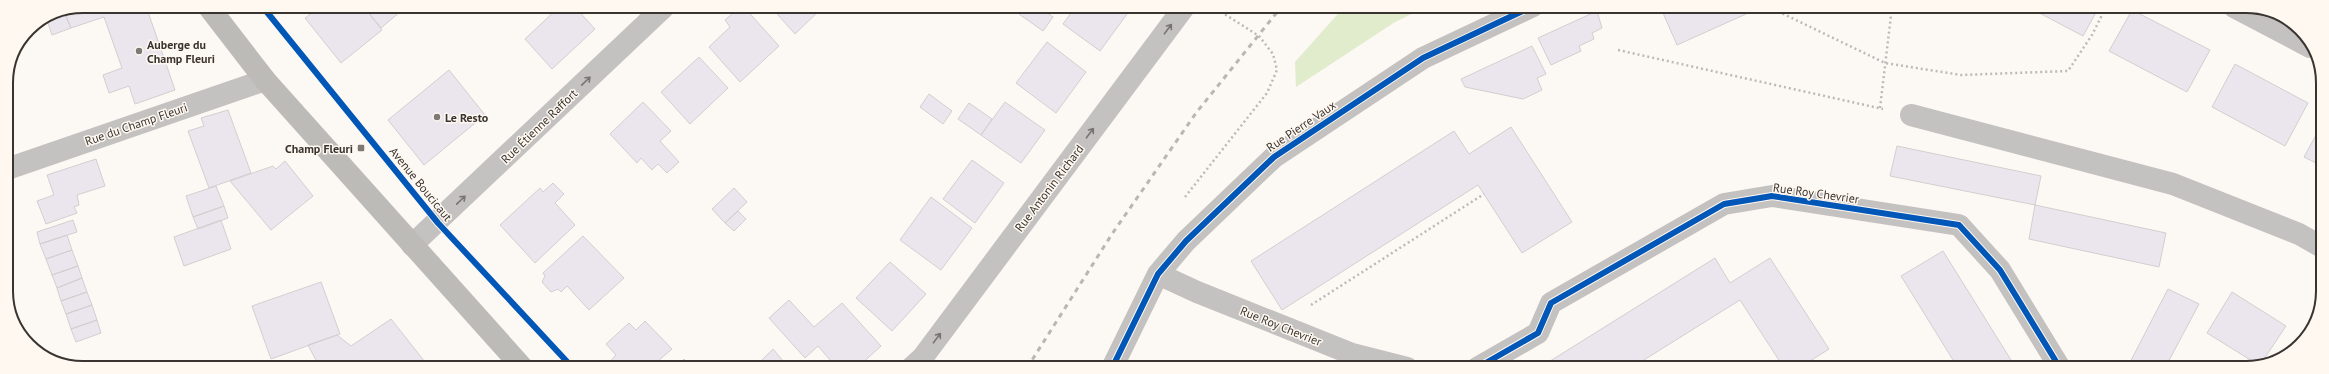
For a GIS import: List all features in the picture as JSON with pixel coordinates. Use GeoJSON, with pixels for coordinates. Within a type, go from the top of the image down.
{"type":"FeatureCollection","features":[{"type":"Feature","properties":{"kind":"main road"},"geometry":{"type":"LineString","coordinates":[[213,13],[265,80],[516,361]]}},
{"type":"Feature","properties":{"kind":"street","name":"Rue Étienne Raffort"},"geometry":{"type":"LineString","coordinates":[[412,245],[658,13]]}},
{"type":"Feature","properties":{"kind":"street","name":"Rue Antonin Richard"},"geometry":{"type":"LineString","coordinates":[[919,361],[1180,13]]}},
{"type":"Feature","properties":{"kind":"street","name":"Rue Pierre Vaux"},"geometry":{"type":"LineString","coordinates":[[1115,361],[1158,274],[1186,241],[1274,157],[1423,58],[1518,13]]}},
{"type":"Feature","properties":{"kind":"street"},"geometry":{"type":"LineString","coordinates":[[2245,13],[2304,44]]}},
{"type":"Feature","properties":{"kind":"street","name":"Rue du Champ Fleuri"},"geometry":{"type":"LineString","coordinates":[[13,167],[265,80]]}},
{"type":"Feature","properties":{"kind":"street"},"geometry":{"type":"LineString","coordinates":[[1911,115],[2173,184],[2299,234],[2316,244]]}},
{"type":"Feature","properties":{"kind":"street","name":"Rue Roy Chevrier"},"geometry":{"type":"LineString","coordinates":[[1490,361],[1538,334],[1551,303],[1724,204],[1772,196],[1959,225],[2000,270],[2056,361]]}},
{"type":"Feature","properties":{"kind":"street","name":"Rue Roy Chevrier"},"geometry":{"type":"LineString","coordinates":[[1158,274],[1352,354],[1380,361]]}},
{"type":"Feature","properties":{"kind":"path"},"geometry":{"type":"LineString","coordinates":[[1180,203],[1267,93],[1277,70],[1273,54],[1259,36],[1224,13]]}},
{"type":"Feature","properties":{"kind":"path"},"geometry":{"type":"LineString","coordinates":[[1783,13],[1885,63],[1961,75],[2068,71],[2092,35],[2103,13]]}},
{"type":"Feature","properties":{"kind":"path"},"geometry":{"type":"LineString","coordinates":[[1880,108],[1891,13]]}},
{"type":"Feature","properties":{"kind":"path"},"geometry":{"type":"LineString","coordinates":[[1618,50],[1911,115]]}},
{"type":"Feature","properties":{"kind":"path"},"geometry":{"type":"LineString","coordinates":[[1291,330],[1296,314],[1484,194]]}},
{"type":"Feature","properties":{"kind":"green space"},"geometry":{"type":"Polygon","coordinates":[[[1339,13],[1414,13],[1395,22],[1296,87],[1295,62],[1339,13]]]}},
{"type":"Feature","properties":{"kind":"building","name":"Auberge du Champ Fleuri"},"geometry":{"type":"Polygon","coordinates":[[[148,13],[175,90],[135,104],[129,86],[109,93],[103,75],[122,68],[104,17],[71,28],[65,15],[69,14],[148,13]]]}},
{"type":"Feature","properties":{"kind":"building"},"geometry":{"type":"Polygon","coordinates":[[[312,13],[369,13],[382,30],[341,63],[305,18],[312,13]]]}},
{"type":"Feature","properties":{"kind":"building"},"geometry":{"type":"Polygon","coordinates":[[[369,13],[399,13],[381,28],[369,13]]]}},
{"type":"Feature","properties":{"kind":"building"},"geometry":{"type":"Polygon","coordinates":[[[553,13],[580,13],[595,29],[552,69],[525,39],[553,13]]]}},
{"type":"Feature","properties":{"kind":"building"},"geometry":{"type":"Polygon","coordinates":[[[733,13],[749,13],[779,46],[740,82],[709,47],[730,27],[725,20],[733,13]]]}},
{"type":"Feature","properties":{"kind":"building"},"geometry":{"type":"Polygon","coordinates":[[[776,13],[817,13],[795,34],[776,13]]]}},
{"type":"Feature","properties":{"kind":"building"},"geometry":{"type":"Polygon","coordinates":[[[1048,13],[1053,17],[1043,31],[1019,14],[1048,13]]]}},
{"type":"Feature","properties":{"kind":"building"},"geometry":{"type":"Polygon","coordinates":[[[1071,13],[1128,13],[1100,51],[1063,24],[1071,13]]]}},
{"type":"Feature","properties":{"kind":"building"},"geometry":{"type":"Polygon","coordinates":[[[1593,13],[1598,13],[1602,28],[1592,33],[1594,39],[1579,46],[1581,51],[1551,65],[1538,38],[1593,13]]]}},
{"type":"Feature","properties":{"kind":"building"},"geometry":{"type":"Polygon","coordinates":[[[1663,13],[1748,13],[1677,45],[1663,13]]]}},
{"type":"Feature","properties":{"kind":"building"},"geometry":{"type":"Polygon","coordinates":[[[2039,13],[2096,13],[2083,36],[2039,13]]]}},
{"type":"Feature","properties":{"kind":"building"},"geometry":{"type":"Polygon","coordinates":[[[2130,13],[2138,13],[2210,50],[2187,92],[2109,51],[2130,13]]]}},
{"type":"Feature","properties":{"kind":"building"},"geometry":{"type":"Polygon","coordinates":[[[65,15],[71,28],[52,35],[48,23],[65,15]]]}},
{"type":"Feature","properties":{"kind":"building"},"geometry":{"type":"Polygon","coordinates":[[[1047,42],[1086,72],[1056,113],[1016,83],[1047,42]]]}},
{"type":"Feature","properties":{"kind":"building"},"geometry":{"type":"Polygon","coordinates":[[[1532,46],[1546,74],[1537,78],[1542,90],[1523,99],[1465,87],[1461,79],[1532,46]]]}},
{"type":"Feature","properties":{"kind":"building"},"geometry":{"type":"Polygon","coordinates":[[[699,57],[728,88],[690,124],[661,92],[699,57]]]}},
{"type":"Feature","properties":{"kind":"building"},"geometry":{"type":"Polygon","coordinates":[[[2235,64],[2308,103],[2285,146],[2212,107],[2235,64]]]}},
{"type":"Feature","properties":{"kind":"building","name":"Le Resto"},"geometry":{"type":"Polygon","coordinates":[[[449,70],[485,115],[424,165],[388,120],[449,70]]]}},
{"type":"Feature","properties":{"kind":"building"},"geometry":{"type":"Polygon","coordinates":[[[929,94],[952,111],[943,124],[920,107],[929,94]]]}},
{"type":"Feature","properties":{"kind":"building"},"geometry":{"type":"Polygon","coordinates":[[[643,102],[671,131],[660,141],[679,162],[667,173],[658,164],[652,170],[641,158],[637,163],[610,134],[643,102]]]}},
{"type":"Feature","properties":{"kind":"building"},"geometry":{"type":"Polygon","coordinates":[[[1005,102],[1045,130],[1021,163],[981,135],[1005,102]]]}},
{"type":"Feature","properties":{"kind":"building"},"geometry":{"type":"Polygon","coordinates":[[[969,103],[992,119],[981,135],[958,119],[969,103]]]}},
{"type":"Feature","properties":{"kind":"building"},"geometry":{"type":"Polygon","coordinates":[[[228,110],[251,173],[209,188],[188,131],[204,126],[201,118],[228,110]]]}},
{"type":"Feature","properties":{"kind":"building"},"geometry":{"type":"Polygon","coordinates":[[[1511,127],[1572,222],[1522,253],[1478,185],[1282,310],[1251,261],[1454,131],[1469,154],[1511,127]]]}},
{"type":"Feature","properties":{"kind":"building"},"geometry":{"type":"Polygon","coordinates":[[[2316,135],[2316,163],[2304,157],[2316,135]]]}},
{"type":"Feature","properties":{"kind":"building"},"geometry":{"type":"Polygon","coordinates":[[[1897,146],[2041,176],[2035,205],[1890,176],[1897,146]]]}},
{"type":"Feature","properties":{"kind":"building"},"geometry":{"type":"Polygon","coordinates":[[[96,159],[105,186],[77,195],[79,205],[74,207],[77,213],[46,224],[37,201],[54,195],[47,175],[96,159]]]}},
{"type":"Feature","properties":{"kind":"building"},"geometry":{"type":"Polygon","coordinates":[[[972,160],[1004,183],[975,223],[943,199],[972,160]]]}},
{"type":"Feature","properties":{"kind":"building"},"geometry":{"type":"Polygon","coordinates":[[[285,161],[313,196],[271,230],[230,181],[273,166],[276,169],[285,161]]]}},
{"type":"Feature","properties":{"kind":"building"},"geometry":{"type":"Polygon","coordinates":[[[553,183],[564,194],[555,203],[575,225],[535,263],[500,225],[540,188],[543,192],[553,183]]]}},
{"type":"Feature","properties":{"kind":"building"},"geometry":{"type":"Polygon","coordinates":[[[216,186],[224,206],[193,217],[186,196],[216,186]]]}},
{"type":"Feature","properties":{"kind":"building"},"geometry":{"type":"Polygon","coordinates":[[[734,188],[747,202],[725,223],[712,209],[734,188]]]}},
{"type":"Feature","properties":{"kind":"building"},"geometry":{"type":"Polygon","coordinates":[[[931,197],[972,228],[941,270],[900,240],[931,197]]]}},
{"type":"Feature","properties":{"kind":"building"},"geometry":{"type":"Polygon","coordinates":[[[2035,205],[2166,233],[2159,267],[2029,239],[2035,205]]]}},
{"type":"Feature","properties":{"kind":"building"},"geometry":{"type":"Polygon","coordinates":[[[224,206],[228,218],[198,229],[193,217],[224,206]]]}},
{"type":"Feature","properties":{"kind":"building"},"geometry":{"type":"Polygon","coordinates":[[[738,211],[746,219],[734,231],[725,223],[738,211]]]}},
{"type":"Feature","properties":{"kind":"building"},"geometry":{"type":"Polygon","coordinates":[[[73,220],[77,232],[40,244],[37,232],[73,220]]]}},
{"type":"Feature","properties":{"kind":"building"},"geometry":{"type":"Polygon","coordinates":[[[221,220],[231,249],[184,266],[174,237],[221,220]]]}},
{"type":"Feature","properties":{"kind":"building"},"geometry":{"type":"Polygon","coordinates":[[[67,235],[72,250],[46,259],[40,244],[67,235]]]}},
{"type":"Feature","properties":{"kind":"building"},"geometry":{"type":"Polygon","coordinates":[[[583,236],[624,278],[589,310],[567,286],[561,292],[558,289],[551,292],[542,282],[545,276],[543,273],[583,236]]]}},
{"type":"Feature","properties":{"kind":"building"},"geometry":{"type":"Polygon","coordinates":[[[72,250],[78,266],[52,275],[46,259],[72,250]]]}},
{"type":"Feature","properties":{"kind":"building"},"geometry":{"type":"Polygon","coordinates":[[[1943,251],[2012,361],[1954,361],[1901,276],[1943,251]]]}},
{"type":"Feature","properties":{"kind":"building"},"geometry":{"type":"Polygon","coordinates":[[[1715,258],[1730,283],[1770,258],[1829,349],[1810,361],[1779,361],[1740,300],[1642,361],[1550,361],[1715,258]]]}},
{"type":"Feature","properties":{"kind":"building"},"geometry":{"type":"Polygon","coordinates":[[[890,262],[926,294],[892,331],[856,298],[890,262]]]}},
{"type":"Feature","properties":{"kind":"building"},"geometry":{"type":"Polygon","coordinates":[[[78,266],[82,278],[57,288],[52,275],[78,266]]]}},
{"type":"Feature","properties":{"kind":"building"},"geometry":{"type":"Polygon","coordinates":[[[82,278],[87,292],[61,301],[57,288],[82,278]]]}},
{"type":"Feature","properties":{"kind":"building"},"geometry":{"type":"Polygon","coordinates":[[[321,282],[340,334],[271,359],[252,306],[321,282]]]}},
{"type":"Feature","properties":{"kind":"building"},"geometry":{"type":"Polygon","coordinates":[[[2168,289],[2199,304],[2169,361],[2131,361],[2168,289]]]}},
{"type":"Feature","properties":{"kind":"building"},"geometry":{"type":"Polygon","coordinates":[[[87,292],[92,305],[66,314],[61,301],[87,292]]]}},
{"type":"Feature","properties":{"kind":"building"},"geometry":{"type":"Polygon","coordinates":[[[2232,292],[2286,326],[2264,359],[2260,360],[2252,361],[2207,333],[2232,292]]]}},
{"type":"Feature","properties":{"kind":"building"},"geometry":{"type":"Polygon","coordinates":[[[789,300],[814,327],[842,303],[881,346],[865,361],[831,361],[818,346],[805,358],[769,318],[789,300]]]}},
{"type":"Feature","properties":{"kind":"building"},"geometry":{"type":"Polygon","coordinates":[[[92,305],[97,320],[71,329],[66,314],[92,305]]]}},
{"type":"Feature","properties":{"kind":"building"},"geometry":{"type":"Polygon","coordinates":[[[391,319],[424,361],[316,361],[308,345],[337,335],[351,346],[391,319]]]}},
{"type":"Feature","properties":{"kind":"building"},"geometry":{"type":"Polygon","coordinates":[[[97,320],[101,333],[76,342],[71,329],[97,320]]]}},
{"type":"Feature","properties":{"kind":"building"},"geometry":{"type":"Polygon","coordinates":[[[645,321],[672,349],[658,361],[611,361],[616,355],[606,344],[629,323],[636,330],[645,321]]]}},
{"type":"Feature","properties":{"kind":"building"},"geometry":{"type":"Polygon","coordinates":[[[773,349],[783,361],[761,361],[773,349]]]}},
{"type":"Feature","properties":{"kind":"railway"},"geometry":{"type":"LineString","coordinates":[[1031,361],[1112,234],[1196,113],[1276,13]]}},
{"type":"Feature","properties":{"kind":"cycle path","name":"Avenue Boucicaut"},"geometry":{"type":"LineString","coordinates":[[268,13],[438,223],[566,361]]}},
{"type":"Feature","properties":{"kind":"cycle path"},"geometry":{"type":"LineString","coordinates":[[1115,361],[1158,274],[1186,241],[1274,157],[1423,58],[1518,13]]}},
{"type":"Feature","properties":{"kind":"cycle path"},"geometry":{"type":"LineString","coordinates":[[1489,361],[1538,333],[1551,303],[1724,204],[1772,196],[1959,225],[2000,270],[2056,361]]}},
{"type":"Feature","properties":{"kind":"place","name":"Auberge du Champ Fleuri"},"geometry":{"type":"Point","coordinates":[139,51]}},
{"type":"Feature","properties":{"kind":"place","name":"Le Resto"},"geometry":{"type":"Point","coordinates":[437,117]}},
{"type":"Feature","properties":{"kind":"place","name":"Champ Fleuri"},"geometry":{"type":"Point","coordinates":[361,148]}}]}
